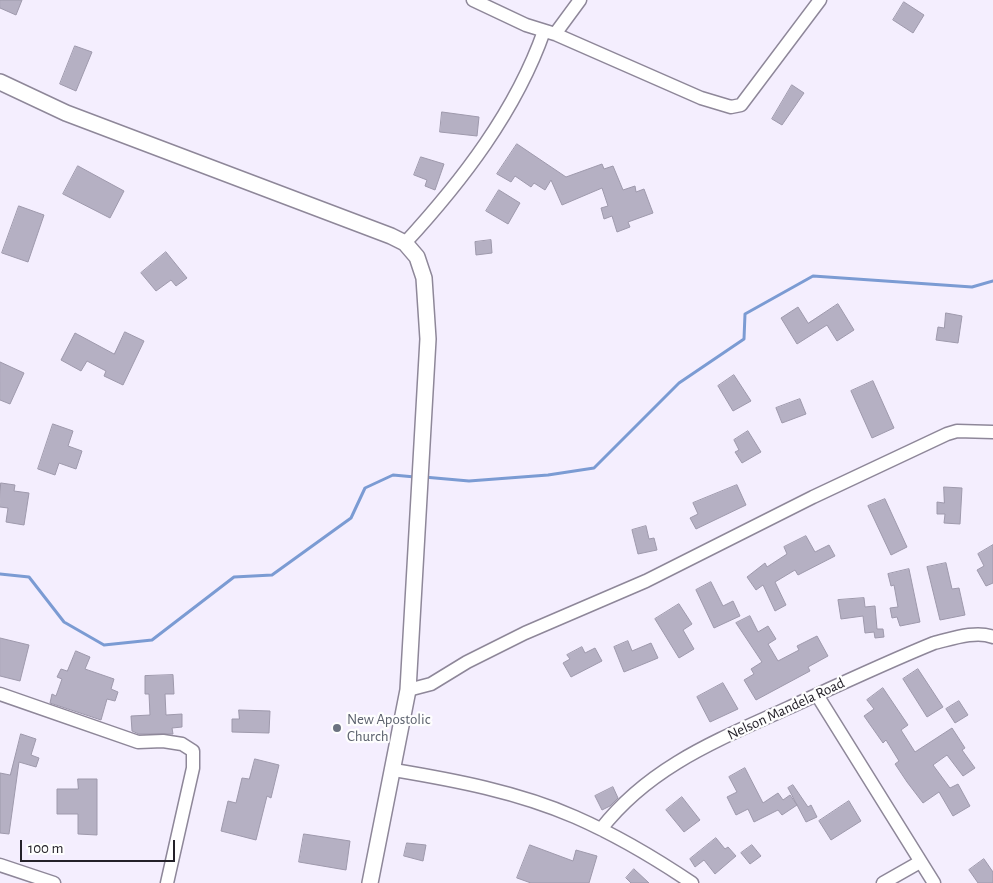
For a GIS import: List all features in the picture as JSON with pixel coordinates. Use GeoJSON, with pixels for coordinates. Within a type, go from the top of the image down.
{"type":"FeatureCollection","features":[{"type":"Feature","properties":{"kind":"street"},"geometry":{"type":"LineString","coordinates":[[473,0],[526,25],[550,32],[701,98],[731,108],[741,105],[820,0]]}},
{"type":"Feature","properties":{"kind":"street"},"geometry":{"type":"LineString","coordinates":[[405,243],[454,188],[503,118],[550,32],[580,0]]}},
{"type":"Feature","properties":{"kind":"street"},"geometry":{"type":"LineString","coordinates":[[0,82],[66,113],[392,236],[405,243],[417,257],[424,278],[428,340],[420,510],[408,690],[394,770],[370,883]]}},
{"type":"Feature","properties":{"kind":"street"},"geometry":{"type":"LineString","coordinates":[[408,690],[431,684],[467,662],[525,633],[646,581],[947,434],[957,431],[993,432]]}},
{"type":"Feature","properties":{"kind":"street","name":"Nelson Mandela Road"},"geometry":{"type":"LineString","coordinates":[[601,829],[616,809],[638,788],[701,748],[934,642],[972,636],[988,635],[993,637]]}},
{"type":"Feature","properties":{"kind":"street"},"geometry":{"type":"LineString","coordinates":[[0,694],[138,742],[163,741],[182,744],[192,751],[193,768],[167,883]]}},
{"type":"Feature","properties":{"kind":"street"},"geometry":{"type":"LineString","coordinates":[[817,695],[934,883]]}},
{"type":"Feature","properties":{"kind":"street"},"geometry":{"type":"LineString","coordinates":[[394,770],[520,798],[573,816],[601,829],[692,883]]}},
{"type":"Feature","properties":{"kind":"street"},"geometry":{"type":"LineString","coordinates":[[883,883],[920,862]]}},
{"type":"Feature","properties":{"kind":"street"},"geometry":{"type":"LineString","coordinates":[[0,865],[54,883]]}},
{"type":"Feature","properties":{"kind":"building"},"geometry":{"type":"Polygon","coordinates":[[[0,0],[22,0],[16,15],[0,8],[0,0]]]}},
{"type":"Feature","properties":{"kind":"building"},"geometry":{"type":"Polygon","coordinates":[[[904,2],[924,15],[913,33],[893,20],[904,2]]]}},
{"type":"Feature","properties":{"kind":"building"},"geometry":{"type":"Polygon","coordinates":[[[75,46],[92,52],[76,91],[60,84],[75,46]]]}},
{"type":"Feature","properties":{"kind":"building"},"geometry":{"type":"Polygon","coordinates":[[[792,85],[804,93],[782,125],[772,119],[792,85]]]}},
{"type":"Feature","properties":{"kind":"building"},"geometry":{"type":"Polygon","coordinates":[[[442,112],[479,117],[477,136],[440,132],[442,112]]]}},
{"type":"Feature","properties":{"kind":"building"},"geometry":{"type":"Polygon","coordinates":[[[517,144],[566,177],[602,164],[604,169],[613,166],[623,190],[635,186],[636,192],[644,189],[653,213],[628,222],[630,227],[617,232],[612,216],[604,219],[601,208],[608,206],[602,188],[562,205],[551,180],[545,190],[534,183],[531,187],[515,176],[511,182],[497,174],[517,144]]]}},
{"type":"Feature","properties":{"kind":"building"},"geometry":{"type":"Polygon","coordinates":[[[421,157],[444,164],[435,190],[425,186],[427,180],[414,175],[421,157]]]}},
{"type":"Feature","properties":{"kind":"building"},"geometry":{"type":"Polygon","coordinates":[[[78,166],[124,191],[110,218],[63,194],[78,166]]]}},
{"type":"Feature","properties":{"kind":"building"},"geometry":{"type":"Polygon","coordinates":[[[499,190],[520,203],[508,224],[486,211],[499,190]]]}},
{"type":"Feature","properties":{"kind":"building"},"geometry":{"type":"Polygon","coordinates":[[[19,206],[44,215],[28,262],[2,253],[19,206]]]}},
{"type":"Feature","properties":{"kind":"building"},"geometry":{"type":"Polygon","coordinates":[[[491,240],[492,253],[476,255],[475,242],[491,240]]]}},
{"type":"Feature","properties":{"kind":"building"},"geometry":{"type":"Polygon","coordinates":[[[166,252],[187,278],[176,286],[171,280],[156,291],[141,273],[166,252]]]}},
{"type":"Feature","properties":{"kind":"building"},"geometry":{"type":"Polygon","coordinates":[[[838,304],[854,330],[837,341],[827,325],[797,344],[781,318],[798,307],[808,323],[838,304]]]}},
{"type":"Feature","properties":{"kind":"building"},"geometry":{"type":"Polygon","coordinates":[[[946,313],[962,316],[958,343],[936,340],[938,327],[944,328],[946,313]]]}},
{"type":"Feature","properties":{"kind":"building"},"geometry":{"type":"Polygon","coordinates":[[[125,332],[144,341],[123,385],[104,376],[106,371],[87,361],[81,371],[61,360],[75,333],[114,354],[125,332]]]}},
{"type":"Feature","properties":{"kind":"building"},"geometry":{"type":"Polygon","coordinates":[[[0,362],[24,373],[10,404],[0,400],[0,362]]]}},
{"type":"Feature","properties":{"kind":"building"},"geometry":{"type":"Polygon","coordinates":[[[734,375],[751,401],[733,411],[718,386],[734,375]]]}},
{"type":"Feature","properties":{"kind":"building"},"geometry":{"type":"Polygon","coordinates":[[[873,381],[894,428],[872,438],[851,391],[873,381]]]}},
{"type":"Feature","properties":{"kind":"building"},"geometry":{"type":"Polygon","coordinates":[[[800,399],[806,414],[782,423],[776,408],[800,399]]]}},
{"type":"Feature","properties":{"kind":"building"},"geometry":{"type":"Polygon","coordinates":[[[53,424],[73,431],[68,446],[82,451],[76,469],[59,463],[55,475],[38,469],[53,424]]]}},
{"type":"Feature","properties":{"kind":"building"},"geometry":{"type":"Polygon","coordinates":[[[748,431],[761,452],[742,463],[735,452],[739,450],[734,440],[748,431]]]}},
{"type":"Feature","properties":{"kind":"building"},"geometry":{"type":"Polygon","coordinates":[[[1,483],[15,485],[14,491],[29,493],[24,525],[6,522],[8,508],[0,507],[1,483]]]}},
{"type":"Feature","properties":{"kind":"building"},"geometry":{"type":"Polygon","coordinates":[[[737,485],[746,505],[696,529],[690,518],[698,514],[693,503],[737,485]]]}},
{"type":"Feature","properties":{"kind":"building"},"geometry":{"type":"Polygon","coordinates":[[[944,487],[962,488],[960,524],[944,523],[945,514],[937,514],[937,502],[944,503],[944,487]]]}},
{"type":"Feature","properties":{"kind":"building"},"geometry":{"type":"Polygon","coordinates":[[[885,499],[907,547],[891,555],[868,506],[885,499]]]}},
{"type":"Feature","properties":{"kind":"building"},"geometry":{"type":"Polygon","coordinates":[[[646,526],[649,539],[654,538],[657,550],[638,554],[632,530],[646,526]]]}},
{"type":"Feature","properties":{"kind":"building"},"geometry":{"type":"Polygon","coordinates":[[[806,536],[815,552],[829,545],[835,556],[798,575],[795,570],[775,582],[786,605],[775,611],[763,585],[756,590],[747,577],[765,563],[767,567],[787,554],[784,547],[806,536]]]}},
{"type":"Feature","properties":{"kind":"building"},"geometry":{"type":"Polygon","coordinates":[[[993,545],[993,583],[986,586],[977,570],[984,566],[978,554],[993,545]]]}},
{"type":"Feature","properties":{"kind":"building"},"geometry":{"type":"Polygon","coordinates":[[[946,563],[952,589],[959,588],[965,615],[940,620],[927,567],[946,563]]]}},
{"type":"Feature","properties":{"kind":"building"},"geometry":{"type":"Polygon","coordinates":[[[909,569],[920,622],[900,626],[897,617],[892,618],[890,608],[898,607],[894,585],[891,586],[888,574],[909,569]]]}},
{"type":"Feature","properties":{"kind":"building"},"geometry":{"type":"Polygon","coordinates":[[[711,582],[723,606],[733,601],[740,616],[714,628],[696,590],[711,582]]]}},
{"type":"Feature","properties":{"kind":"building"},"geometry":{"type":"Polygon","coordinates":[[[864,598],[865,607],[875,606],[877,629],[883,629],[884,637],[875,638],[874,632],[865,633],[863,616],[841,619],[838,600],[864,598]]]}},
{"type":"Feature","properties":{"kind":"building"},"geometry":{"type":"Polygon","coordinates":[[[679,604],[692,624],[683,630],[694,649],[679,658],[655,619],[679,604]]]}},
{"type":"Feature","properties":{"kind":"building"},"geometry":{"type":"Polygon","coordinates":[[[750,616],[758,632],[768,626],[776,639],[768,644],[778,661],[799,650],[797,646],[817,636],[828,656],[808,667],[810,671],[756,700],[744,680],[754,674],[751,669],[762,662],[736,623],[750,616]]]}},
{"type":"Feature","properties":{"kind":"building"},"geometry":{"type":"Polygon","coordinates":[[[0,638],[29,645],[20,681],[0,676],[0,638]]]}},
{"type":"Feature","properties":{"kind":"building"},"geometry":{"type":"Polygon","coordinates":[[[628,641],[632,651],[651,643],[658,658],[624,672],[614,647],[628,641]]]}},
{"type":"Feature","properties":{"kind":"building"},"geometry":{"type":"Polygon","coordinates":[[[582,647],[585,653],[595,648],[602,661],[571,677],[563,663],[570,659],[567,655],[582,647]]]}},
{"type":"Feature","properties":{"kind":"building"},"geometry":{"type":"Polygon","coordinates":[[[76,651],[90,657],[85,669],[114,679],[111,689],[118,692],[115,701],[107,699],[101,720],[50,703],[52,694],[56,696],[62,679],[57,677],[61,669],[67,671],[76,651]]]}},
{"type":"Feature","properties":{"kind":"building"},"geometry":{"type":"Polygon","coordinates":[[[918,669],[943,707],[927,717],[903,679],[918,669]]]}},
{"type":"Feature","properties":{"kind":"building"},"geometry":{"type":"Polygon","coordinates":[[[173,675],[174,694],[165,694],[166,715],[182,714],[182,727],[172,728],[173,734],[139,734],[132,731],[131,716],[150,715],[149,694],[145,694],[145,676],[173,675]]]}},
{"type":"Feature","properties":{"kind":"building"},"geometry":{"type":"Polygon","coordinates":[[[723,683],[738,709],[710,722],[697,697],[723,683]]]}},
{"type":"Feature","properties":{"kind":"building"},"geometry":{"type":"Polygon","coordinates":[[[883,688],[908,725],[901,730],[915,752],[952,728],[965,748],[962,750],[975,768],[963,776],[947,755],[933,765],[950,788],[958,784],[970,806],[953,816],[939,792],[923,803],[907,782],[895,764],[899,761],[886,740],[883,743],[864,716],[874,709],[867,700],[883,688]]]}},
{"type":"Feature","properties":{"kind":"building"},"geometry":{"type":"Polygon","coordinates":[[[959,701],[968,715],[955,723],[946,709],[959,701]]]}},
{"type":"Feature","properties":{"kind":"building"},"geometry":{"type":"Polygon","coordinates":[[[239,710],[270,711],[269,733],[232,732],[232,719],[239,719],[239,710]]]}},
{"type":"Feature","properties":{"kind":"building"},"geometry":{"type":"Polygon","coordinates":[[[21,734],[36,739],[31,755],[39,758],[36,767],[19,762],[9,834],[0,833],[0,773],[10,775],[21,734]]]}},
{"type":"Feature","properties":{"kind":"building"},"geometry":{"type":"Polygon","coordinates":[[[255,759],[279,765],[271,798],[267,796],[256,840],[221,831],[228,801],[236,803],[242,778],[249,779],[255,759]]]}},
{"type":"Feature","properties":{"kind":"building"},"geometry":{"type":"Polygon","coordinates":[[[745,768],[763,803],[778,793],[783,800],[790,795],[797,805],[782,815],[778,810],[754,822],[748,809],[736,815],[727,797],[737,792],[729,777],[745,768]]]}},
{"type":"Feature","properties":{"kind":"building"},"geometry":{"type":"Polygon","coordinates":[[[78,779],[97,779],[97,835],[78,834],[78,814],[57,814],[57,789],[78,789],[78,779]]]}},
{"type":"Feature","properties":{"kind":"building"},"geometry":{"type":"Polygon","coordinates":[[[793,785],[808,807],[811,805],[817,817],[806,822],[788,788],[793,785]]]}},
{"type":"Feature","properties":{"kind":"building"},"geometry":{"type":"Polygon","coordinates":[[[613,787],[618,798],[610,806],[602,810],[595,796],[613,787]]]}},
{"type":"Feature","properties":{"kind":"building"},"geometry":{"type":"Polygon","coordinates":[[[682,797],[700,820],[684,832],[666,810],[682,797]]]}},
{"type":"Feature","properties":{"kind":"building"},"geometry":{"type":"Polygon","coordinates":[[[849,801],[861,821],[831,840],[819,821],[849,801]]]}},
{"type":"Feature","properties":{"kind":"building"},"geometry":{"type":"Polygon","coordinates":[[[304,834],[350,841],[346,870],[299,862],[304,834]]]}},
{"type":"Feature","properties":{"kind":"building"},"geometry":{"type":"Polygon","coordinates":[[[716,838],[725,849],[728,847],[736,856],[715,874],[704,860],[695,867],[690,859],[716,838]]]}},
{"type":"Feature","properties":{"kind":"building"},"geometry":{"type":"Polygon","coordinates":[[[407,843],[426,845],[423,861],[404,856],[407,843]]]}},
{"type":"Feature","properties":{"kind":"building"},"geometry":{"type":"Polygon","coordinates":[[[530,845],[573,861],[576,850],[597,856],[589,883],[531,883],[517,878],[530,845]]]}},
{"type":"Feature","properties":{"kind":"building"},"geometry":{"type":"Polygon","coordinates":[[[752,845],[761,856],[750,864],[741,853],[752,845]]]}},
{"type":"Feature","properties":{"kind":"building"},"geometry":{"type":"Polygon","coordinates":[[[984,859],[993,872],[993,883],[978,883],[969,870],[984,859]]]}},
{"type":"Feature","properties":{"kind":"building"},"geometry":{"type":"Polygon","coordinates":[[[634,869],[649,883],[631,883],[626,878],[634,869]]]}},
{"type":"Feature","properties":{"kind":"waterway"},"geometry":{"type":"LineString","coordinates":[[424,477],[469,481],[548,475],[594,468],[679,383],[744,339],[745,314],[813,276],[972,287],[993,281]]}},
{"type":"Feature","properties":{"kind":"waterway"},"geometry":{"type":"LineString","coordinates":[[0,574],[29,577],[64,622],[104,645],[152,640],[234,577],[272,575],[351,518],[365,488],[393,475],[415,477]]}},
{"type":"Feature","properties":{"kind":"place","name":"New Apostolic Church"},"geometry":{"type":"Point","coordinates":[337,728]}}]}
